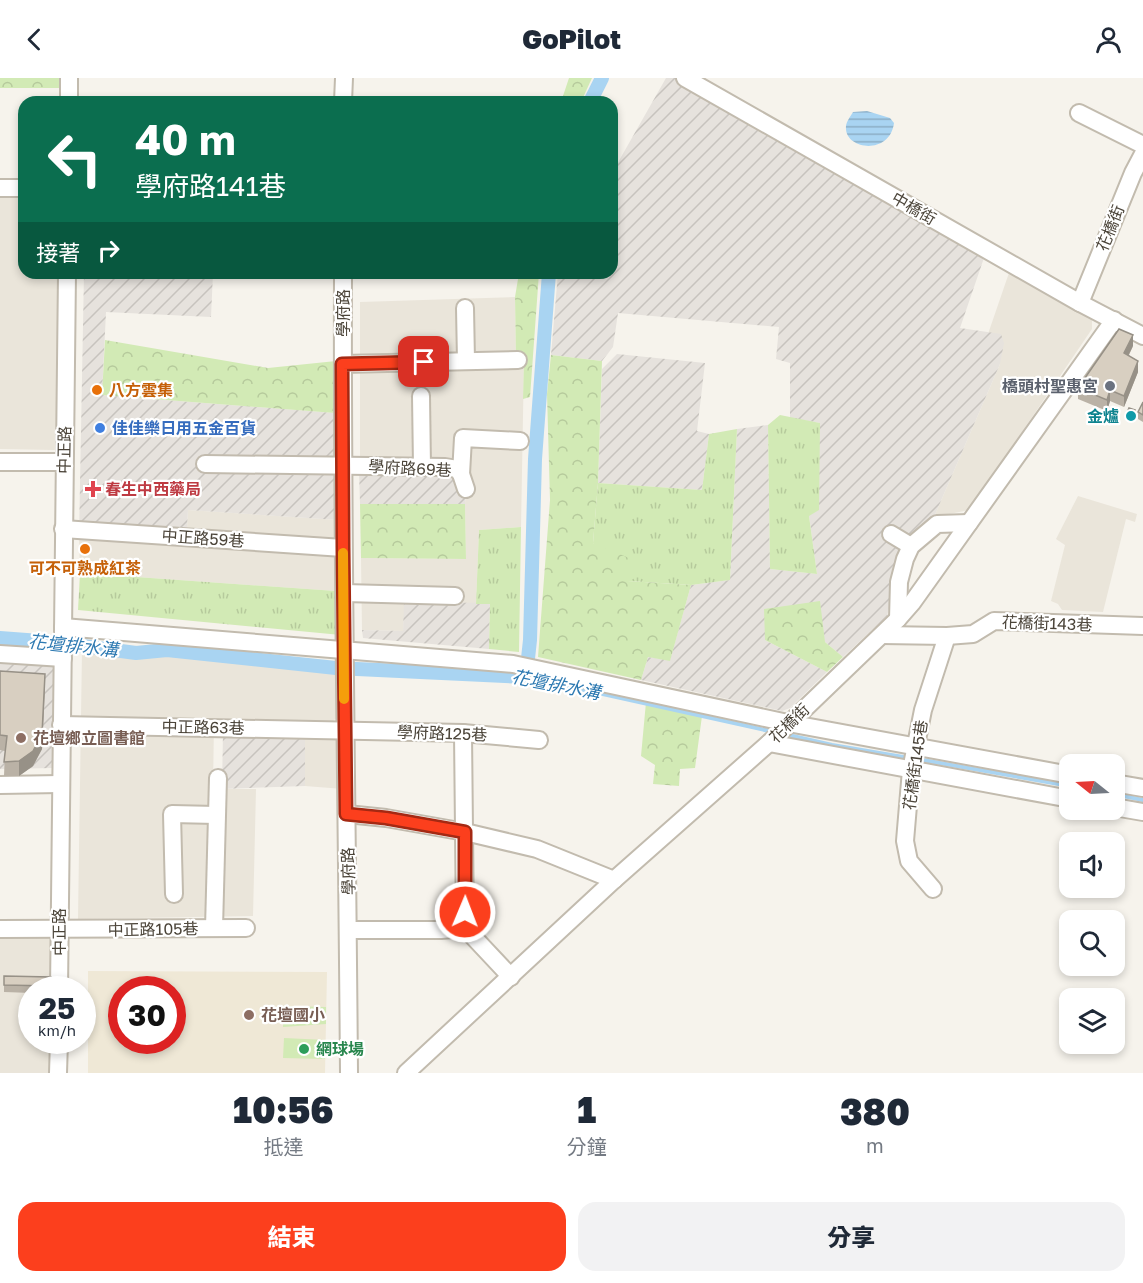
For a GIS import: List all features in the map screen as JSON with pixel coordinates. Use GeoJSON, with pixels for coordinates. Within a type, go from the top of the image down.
{"type":"FeatureCollection","features":[{"type":"Feature","properties":{"kind":"street"},"geometry":{"type":"LineString","coordinates":[[69,78],[69,96]]}},
{"type":"Feature","properties":{"kind":"street"},"geometry":{"type":"LineString","coordinates":[[344,78],[344,96]]}},
{"type":"Feature","properties":{"kind":"street","name":"中橋街"},"geometry":{"type":"LineString","coordinates":[[685,78],[1080,303],[1143,336]]}},
{"type":"Feature","properties":{"kind":"street"},"geometry":{"type":"LineString","coordinates":[[1079,113],[1143,145]]}},
{"type":"Feature","properties":{"kind":"street","name":"花橋街"},"geometry":{"type":"LineString","coordinates":[[1080,303],[1133,173],[1143,154]]}},
{"type":"Feature","properties":{"kind":"street"},"geometry":{"type":"LineString","coordinates":[[0,188],[18,188]]}},
{"type":"Feature","properties":{"kind":"street","name":"中正路"},"geometry":{"type":"LineString","coordinates":[[59,976],[67,279]]}},
{"type":"Feature","properties":{"kind":"street","name":"學府路"},"geometry":{"type":"LineString","coordinates":[[343,279],[342,465],[349,1073]]}},
{"type":"Feature","properties":{"kind":"street"},"geometry":{"type":"LineString","coordinates":[[465,308],[466,361]]}},
{"type":"Feature","properties":{"kind":"street","name":"花橋街"},"geometry":{"type":"LineString","coordinates":[[406,1073],[614,880],[769,743],[898,619],[912,603],[1114,320]]}},
{"type":"Feature","properties":{"kind":"street"},"geometry":{"type":"LineString","coordinates":[[342,364],[518,360]]}},
{"type":"Feature","properties":{"kind":"street"},"geometry":{"type":"LineString","coordinates":[[422,396],[422,467]]}},
{"type":"Feature","properties":{"kind":"street","name":"學府路69巷"},"geometry":{"type":"LineString","coordinates":[[206,464],[457,469],[464,481],[463,438],[520,441]]}},
{"type":"Feature","properties":{"kind":"street"},"geometry":{"type":"LineString","coordinates":[[0,462],[64,462]]}},
{"type":"Feature","properties":{"kind":"street"},"geometry":{"type":"LineString","coordinates":[[898,619],[899,582],[910,546],[937,524],[969,523]]}},
{"type":"Feature","properties":{"kind":"street","name":"中正路59巷"},"geometry":{"type":"LineString","coordinates":[[63,529],[343,548]]}},
{"type":"Feature","properties":{"kind":"street"},"geometry":{"type":"LineString","coordinates":[[891,534],[910,546]]}},
{"type":"Feature","properties":{"kind":"street"},"geometry":{"type":"LineString","coordinates":[[345,593],[455,596]]}},
{"type":"Feature","properties":{"kind":"street","name":"花橋街143巷"},"geometry":{"type":"LineString","coordinates":[[882,635],[973,634],[994,621],[1143,626]]}},
{"type":"Feature","properties":{"kind":"street"},"geometry":{"type":"LineString","coordinates":[[63,627],[344,662],[513,664],[788,723],[1059,773]]}},
{"type":"Feature","properties":{"kind":"street","name":"花橋街145巷"},"geometry":{"type":"LineString","coordinates":[[933,889],[909,861],[905,841],[911,770],[923,710],[947,636]]}},
{"type":"Feature","properties":{"kind":"street"},"geometry":{"type":"LineString","coordinates":[[0,654],[63,658]]}},
{"type":"Feature","properties":{"kind":"street","name":"中正路63巷"},"geometry":{"type":"LineString","coordinates":[[61,725],[345,730]]}},
{"type":"Feature","properties":{"kind":"street","name":"學府路125巷"},"geometry":{"type":"LineString","coordinates":[[345,730],[463,733],[539,740]]}},
{"type":"Feature","properties":{"kind":"street"},"geometry":{"type":"LineString","coordinates":[[463,733],[465,928],[511,977]]}},
{"type":"Feature","properties":{"kind":"street"},"geometry":{"type":"LineString","coordinates":[[769,743],[1059,797]]}},
{"type":"Feature","properties":{"kind":"street"},"geometry":{"type":"LineString","coordinates":[[214,928],[218,778]]}},
{"type":"Feature","properties":{"kind":"street"},"geometry":{"type":"LineString","coordinates":[[0,785],[60,784]]}},
{"type":"Feature","properties":{"kind":"street"},"geometry":{"type":"LineString","coordinates":[[1125,785],[1143,789]]}},
{"type":"Feature","properties":{"kind":"street"},"geometry":{"type":"LineString","coordinates":[[1125,809],[1143,812]]}},
{"type":"Feature","properties":{"kind":"street"},"geometry":{"type":"LineString","coordinates":[[174,894],[172,814],[216,815]]}},
{"type":"Feature","properties":{"kind":"street"},"geometry":{"type":"LineString","coordinates":[[346,814],[386,818],[465,832],[537,849],[614,880]]}},
{"type":"Feature","properties":{"kind":"street","name":"中正路105巷"},"geometry":{"type":"LineString","coordinates":[[0,929],[246,928]]}},
{"type":"Feature","properties":{"kind":"street"},"geometry":{"type":"LineString","coordinates":[[348,930],[465,928]]}},
{"type":"Feature","properties":{"kind":"street"},"geometry":{"type":"LineString","coordinates":[[58,1073],[59,1054]]}},
{"type":"Feature","properties":{"kind":"shaded area"},"geometry":{"type":"Polygon","coordinates":[[[666,78],[676,78],[986,252],[960,328],[1001,334],[1004,343],[1000,364],[934,517],[905,546],[887,616],[843,657],[825,642],[765,640],[827,672],[790,708],[782,711],[641,680],[648,657],[670,660],[691,585],[730,580],[737,429],[768,425],[770,569],[817,574],[809,516],[820,423],[790,418],[790,363],[776,359],[779,327],[618,313],[613,347],[602,361],[551,355],[557,279],[618,279],[618,162],[666,78]]]}},
{"type":"Feature","properties":{"kind":"shaded area"},"geometry":{"type":"Polygon","coordinates":[[[0,192],[18,193],[18,279],[58,279],[59,448],[54,450],[0,449],[0,192]]]}},
{"type":"Feature","properties":{"kind":"shaded area"},"geometry":{"type":"Polygon","coordinates":[[[1011,267],[1092,317],[1092,329],[969,510],[934,517],[1000,364],[988,334],[1011,267]]]}},
{"type":"Feature","properties":{"kind":"shaded area"},"geometry":{"type":"Polygon","coordinates":[[[84,279],[213,279],[211,317],[106,312],[102,395],[335,413],[338,520],[188,510],[186,544],[79,537],[84,279]]]}},
{"type":"Feature","properties":{"kind":"shaded area"},"geometry":{"type":"Polygon","coordinates":[[[515,297],[516,360],[524,361],[521,527],[479,530],[476,604],[405,602],[403,631],[362,630],[361,558],[466,559],[465,504],[468,460],[360,456],[360,302],[515,297]]]}},
{"type":"Feature","properties":{"kind":"shaded area"},"geometry":{"type":"Polygon","coordinates":[[[617,354],[705,363],[697,431],[709,434],[702,490],[598,483],[602,369],[617,354]]]}},
{"type":"Feature","properties":{"kind":"shaded area"},"geometry":{"type":"Polygon","coordinates":[[[359,471],[467,472],[465,504],[360,504],[359,471]]]}},
{"type":"Feature","properties":{"kind":"shaded area"},"geometry":{"type":"Polygon","coordinates":[[[1078,496],[1137,514],[1135,522],[1126,519],[1103,612],[1062,610],[1058,604],[1051,601],[1065,545],[1056,539],[1078,496]]]}},
{"type":"Feature","properties":{"kind":"shaded area"},"geometry":{"type":"Polygon","coordinates":[[[188,510],[338,520],[336,591],[80,573],[79,537],[186,544],[188,510]]]}},
{"type":"Feature","properties":{"kind":"shaded area"},"geometry":{"type":"Polygon","coordinates":[[[404,602],[490,603],[489,649],[363,638],[362,630],[403,631],[404,602]]]}},
{"type":"Feature","properties":{"kind":"shaded area"},"geometry":{"type":"Polygon","coordinates":[[[82,650],[342,669],[343,712],[333,721],[214,721],[213,789],[256,789],[253,916],[78,919],[82,650]]]}},
{"type":"Feature","properties":{"kind":"shaded area"},"geometry":{"type":"Polygon","coordinates":[[[0,659],[55,663],[53,768],[0,769],[0,659]]]}},
{"type":"Feature","properties":{"kind":"shaded area"},"geometry":{"type":"Polygon","coordinates":[[[223,732],[305,732],[305,786],[222,789],[223,732]]]}},
{"type":"Feature","properties":{"kind":"shaded area"},"geometry":{"type":"Polygon","coordinates":[[[305,732],[337,733],[343,789],[305,786],[305,732]]]}},
{"type":"Feature","properties":{"kind":"shaded area"},"geometry":{"type":"Polygon","coordinates":[[[0,931],[48,931],[53,939],[53,976],[18,976],[18,1054],[52,1054],[52,1073],[0,1073],[0,931]]]}},
{"type":"Feature","properties":{"kind":"shaded area","name":"花壇國小"},"geometry":{"type":"Polygon","coordinates":[[[88,971],[327,972],[325,1073],[88,1073],[88,1054],[96,1054],[96,976],[88,976],[88,971]]]}},
{"type":"Feature","properties":{"kind":"green space"},"geometry":{"type":"Polygon","coordinates":[[[0,78],[61,78],[60,88],[0,88],[0,78]]]}},
{"type":"Feature","properties":{"kind":"green space"},"geometry":{"type":"Polygon","coordinates":[[[569,78],[592,78],[584,96],[563,96],[569,78]]]}},
{"type":"Feature","properties":{"kind":"green space"},"geometry":{"type":"Polygon","coordinates":[[[518,279],[539,279],[530,397],[523,399],[524,361],[516,360],[515,297],[518,279]]]}},
{"type":"Feature","properties":{"kind":"green space"},"geometry":{"type":"Polygon","coordinates":[[[105,340],[268,368],[336,361],[335,413],[102,395],[105,340]]]}},
{"type":"Feature","properties":{"kind":"green space"},"geometry":{"type":"Polygon","coordinates":[[[551,355],[602,361],[598,483],[593,543],[629,558],[628,581],[691,585],[670,661],[648,657],[641,680],[538,657],[550,500],[547,394],[551,355]]]}},
{"type":"Feature","properties":{"kind":"green space"},"geometry":{"type":"Polygon","coordinates":[[[780,415],[820,423],[819,510],[809,516],[817,574],[770,569],[768,425],[780,415]]]}},
{"type":"Feature","properties":{"kind":"green space"},"geometry":{"type":"Polygon","coordinates":[[[737,429],[730,580],[691,585],[628,581],[593,543],[598,483],[702,490],[709,434],[737,429]]]}},
{"type":"Feature","properties":{"kind":"green space"},"geometry":{"type":"Polygon","coordinates":[[[360,504],[465,504],[466,559],[361,558],[360,504]]]}},
{"type":"Feature","properties":{"kind":"green space"},"geometry":{"type":"Polygon","coordinates":[[[521,527],[519,652],[489,649],[490,604],[476,604],[479,530],[521,527]]]}},
{"type":"Feature","properties":{"kind":"green space"},"geometry":{"type":"Polygon","coordinates":[[[80,573],[336,591],[341,635],[78,610],[80,573]]]}},
{"type":"Feature","properties":{"kind":"green space"},"geometry":{"type":"Polygon","coordinates":[[[820,601],[825,642],[843,657],[827,672],[765,640],[764,609],[820,601]]]}},
{"type":"Feature","properties":{"kind":"green space"},"geometry":{"type":"Polygon","coordinates":[[[646,702],[702,716],[695,768],[680,769],[679,786],[653,784],[655,765],[641,756],[646,702]]]}},
{"type":"Feature","properties":{"kind":"green space","name":"網球場"},"geometry":{"type":"Polygon","coordinates":[[[284,1006],[326,1007],[326,1024],[283,1027],[284,1006]]]}},
{"type":"Feature","properties":{"kind":"green space","name":"網球場"},"geometry":{"type":"Polygon","coordinates":[[[284,1038],[326,1040],[325,1059],[283,1058],[284,1038]]]}},
{"type":"Feature","properties":{"kind":"water"},"geometry":{"type":"Polygon","coordinates":[[[867,111],[890,118],[894,123],[891,133],[885,140],[869,146],[853,141],[846,129],[853,112],[867,111]]]}},
{"type":"Feature","properties":{"kind":"building","name":"橋頭村聖惠宮"},"geometry":{"type":"Polygon","coordinates":[[[1119,329],[1133,335],[1124,353],[1138,361],[1124,396],[1110,390],[1107,400],[1078,388],[1119,329]]]}},
{"type":"Feature","properties":{"kind":"building"},"geometry":{"type":"Polygon","coordinates":[[[1143,402],[1143,415],[1138,412],[1143,402]]]}},
{"type":"Feature","properties":{"kind":"building"},"geometry":{"type":"Polygon","coordinates":[[[1129,408],[1135,410],[1132,416],[1127,413],[1129,408]]]}},
{"type":"Feature","properties":{"kind":"building","name":"花壇鄉立圖書館"},"geometry":{"type":"Polygon","coordinates":[[[0,671],[45,674],[42,734],[33,751],[19,761],[4,762],[7,736],[0,735],[0,671]]]}},
{"type":"Feature","properties":{"kind":"building"},"geometry":{"type":"Polygon","coordinates":[[[4,976],[18,976],[18,985],[4,985],[4,976]]]}},
{"type":"Feature","properties":{"kind":"waterway"},"geometry":{"type":"LineString","coordinates":[[593,96],[602,78]]}},
{"type":"Feature","properties":{"kind":"waterway","name":"花壇排水溝"},"geometry":{"type":"LineString","coordinates":[[0,638],[53,642],[136,653],[167,650],[336,668],[526,677],[530,640],[535,459],[549,279]]}},
{"type":"Feature","properties":{"kind":"waterway","name":"花壇排水溝"},"geometry":{"type":"LineString","coordinates":[[526,677],[774,732]]}},
{"type":"Feature","properties":{"kind":"waterway","name":"花壇排水溝"},"geometry":{"type":"LineString","coordinates":[[784,734],[909,758]]}},
{"type":"Feature","properties":{"kind":"waterway","name":"花壇排水溝"},"geometry":{"type":"LineString","coordinates":[[917,759],[1059,784]]}},
{"type":"Feature","properties":{"kind":"waterway","name":"花壇排水溝"},"geometry":{"type":"LineString","coordinates":[[1125,796],[1143,800]]}},
{"type":"Feature","properties":{"kind":"slow traffic"},"geometry":{"type":"LineString","coordinates":[[343,553],[344,699]]}},
{"type":"Feature","properties":{"kind":"place","name":"橋頭村聖惠宮"},"geometry":{"type":"Point","coordinates":[1110,386]}},
{"type":"Feature","properties":{"kind":"place","name":"八方雲集"},"geometry":{"type":"Point","coordinates":[97,390]}},
{"type":"Feature","properties":{"kind":"place","name":"金爐"},"geometry":{"type":"Point","coordinates":[1131,416]}},
{"type":"Feature","properties":{"kind":"place","name":"佳佳樂日用五金百貨"},"geometry":{"type":"Point","coordinates":[100,428]}},
{"type":"Feature","properties":{"kind":"place","name":"春生中西藥局"},"geometry":{"type":"Point","coordinates":[93,489]}},
{"type":"Feature","properties":{"kind":"place","name":"可不可熟成紅茶"},"geometry":{"type":"Point","coordinates":[85,549]}},
{"type":"Feature","properties":{"kind":"place","name":"花壇鄉立圖書館"},"geometry":{"type":"Point","coordinates":[21,738]}},
{"type":"Feature","properties":{"kind":"place","name":"花壇國小"},"geometry":{"type":"Point","coordinates":[249,1015]}},
{"type":"Feature","properties":{"kind":"place","name":"網球場"},"geometry":{"type":"Point","coordinates":[304,1049]}},
{"type":"Feature","properties":{"kind":"route"},"geometry":{"type":"LineString","coordinates":[[424,362],[342,364],[346,814],[386,818],[465,832],[465,912]]}}]}
